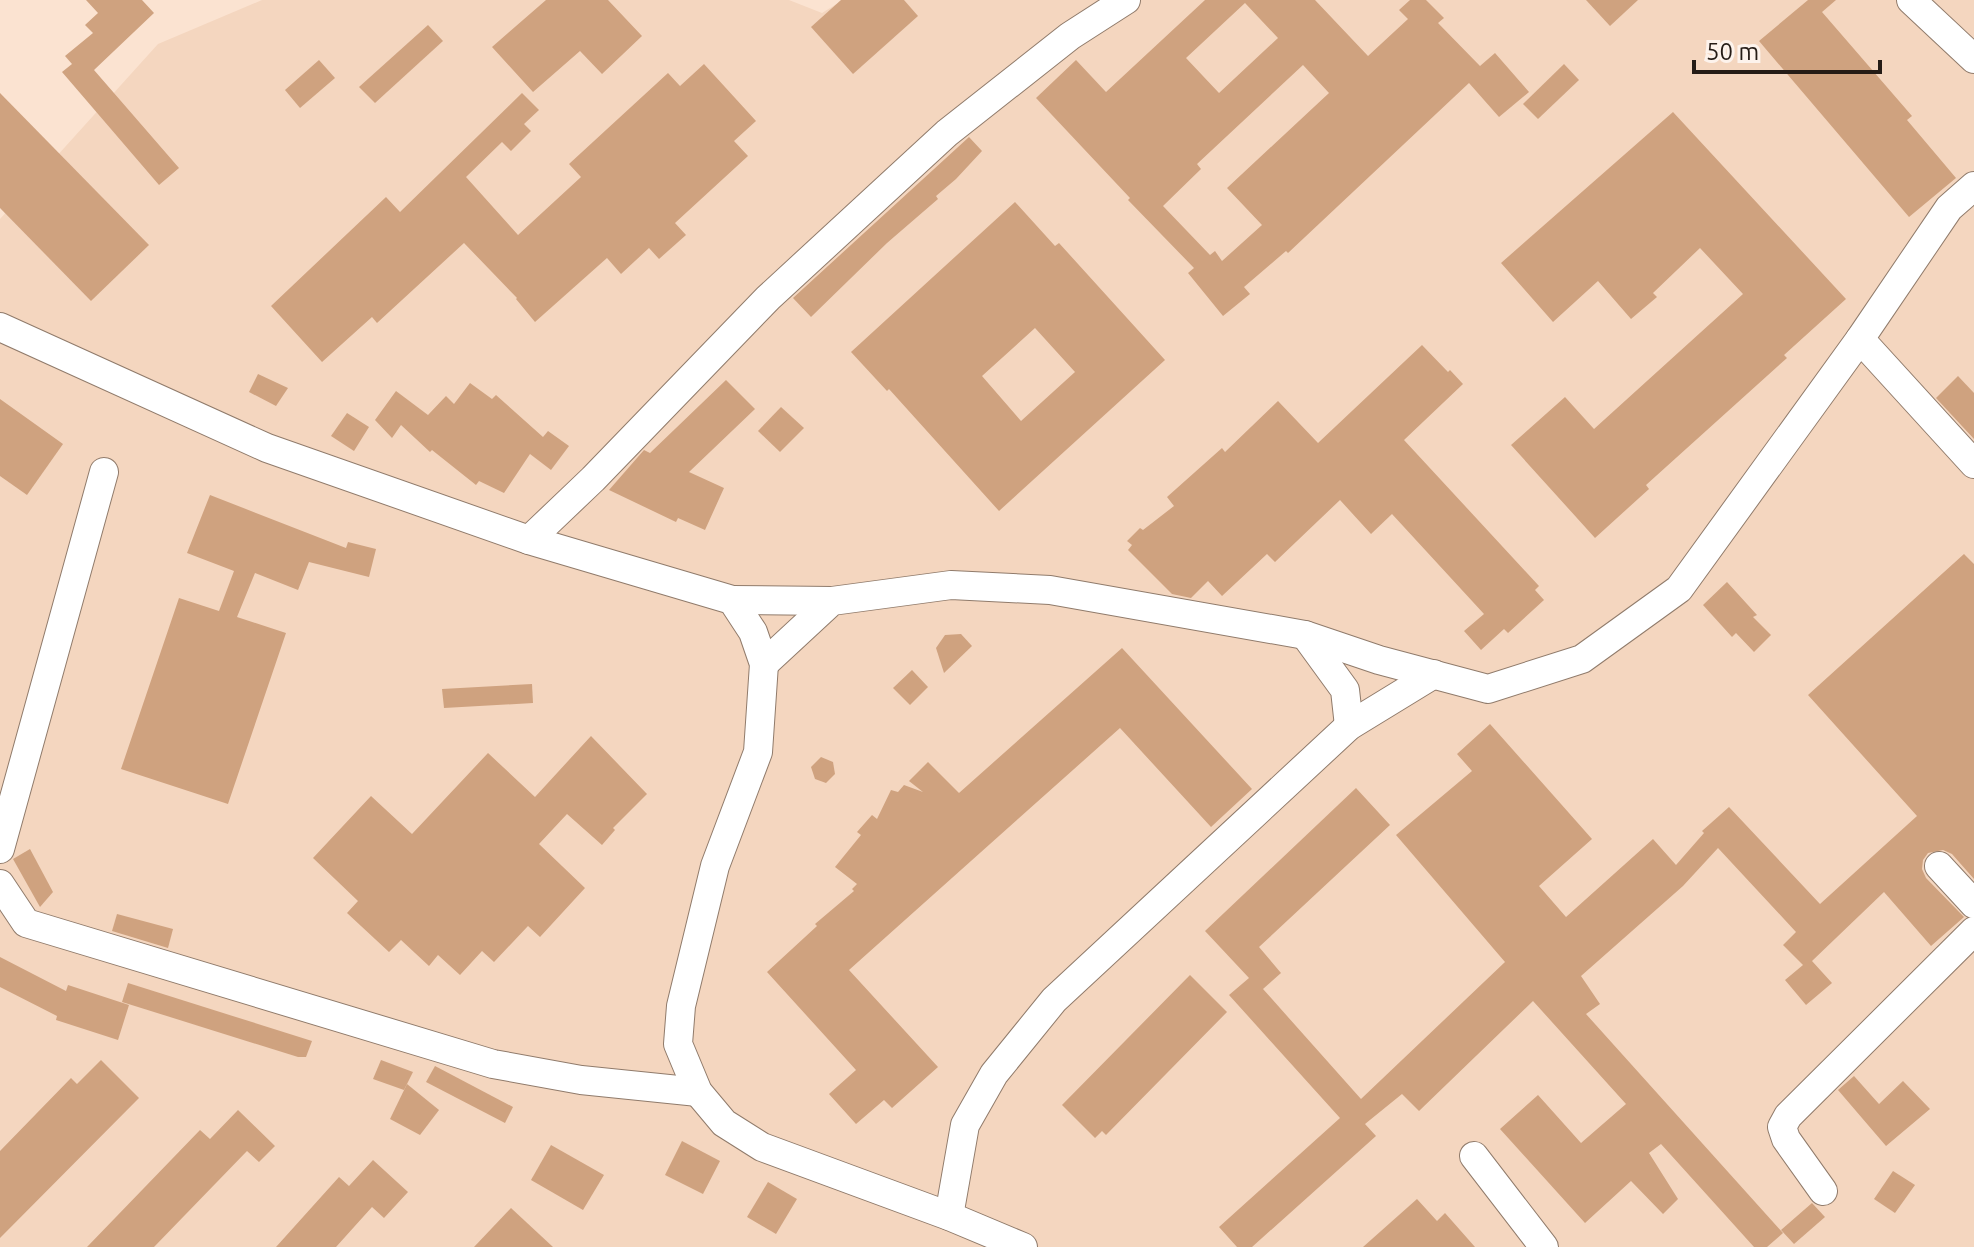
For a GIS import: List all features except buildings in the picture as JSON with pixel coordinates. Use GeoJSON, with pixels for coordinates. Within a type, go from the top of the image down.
{"type":"FeatureCollection","features":[{"type":"Feature","properties":{"kind":"lane"},"geometry":{"type":"LineString","coordinates":[[529,540],[593,479],[768,298],[947,133],[1070,36],[1126,0]]}},
{"type":"Feature","properties":{"kind":"lane"},"geometry":{"type":"LineString","coordinates":[[1911,0],[1974,59]]}},
{"type":"Feature","properties":{"kind":"lane"},"geometry":{"type":"LineString","coordinates":[[0,327],[267,448],[529,540],[732,600],[832,601],[951,585],[1050,590],[1305,635],[1379,660],[1488,689],[1582,659],[1679,589],[1860,339],[1949,208],[1974,186]]}},
{"type":"Feature","properties":{"kind":"lane"},"geometry":{"type":"LineString","coordinates":[[1860,339],[1974,464]]}},
{"type":"Feature","properties":{"kind":"lane"},"geometry":{"type":"LineString","coordinates":[[0,849],[104,472]]}},
{"type":"Feature","properties":{"kind":"lane"},"geometry":{"type":"LineString","coordinates":[[732,600],[753,632],[764,664],[758,752],[715,866],[681,1006],[678,1044],[698,1092],[724,1123],[762,1147],[949,1216],[1023,1247]]}},
{"type":"Feature","properties":{"kind":"lane"},"geometry":{"type":"LineString","coordinates":[[764,664],[832,601]]}},
{"type":"Feature","properties":{"kind":"lane"},"geometry":{"type":"LineString","coordinates":[[1305,635],[1345,690],[1349,726]]}},
{"type":"Feature","properties":{"kind":"lane"},"geometry":{"type":"LineString","coordinates":[[949,1216],[965,1125],[994,1074],[1054,1000],[1349,726],[1434,674]]}},
{"type":"Feature","properties":{"kind":"lane"},"geometry":{"type":"LineString","coordinates":[[1939,866],[1974,904]]}},
{"type":"Feature","properties":{"kind":"lane"},"geometry":{"type":"LineString","coordinates":[[0,884],[26,923],[493,1064],[581,1080],[698,1092]]}},
{"type":"Feature","properties":{"kind":"lane"},"geometry":{"type":"LineString","coordinates":[[1823,1191],[1786,1139],[1782,1127],[1788,1116],[1974,931]]}},
{"type":"Feature","properties":{"kind":"lane"},"geometry":{"type":"LineString","coordinates":[[1474,1156],[1544,1247]]}},
{"type":"Feature","properties":{"kind":"shaded area"},"geometry":{"type":"Polygon","coordinates":[[[262,0],[789,0],[822,13],[843,0],[1974,0],[1974,1247],[0,1247],[0,219],[158,44],[262,0]]]}}]}
